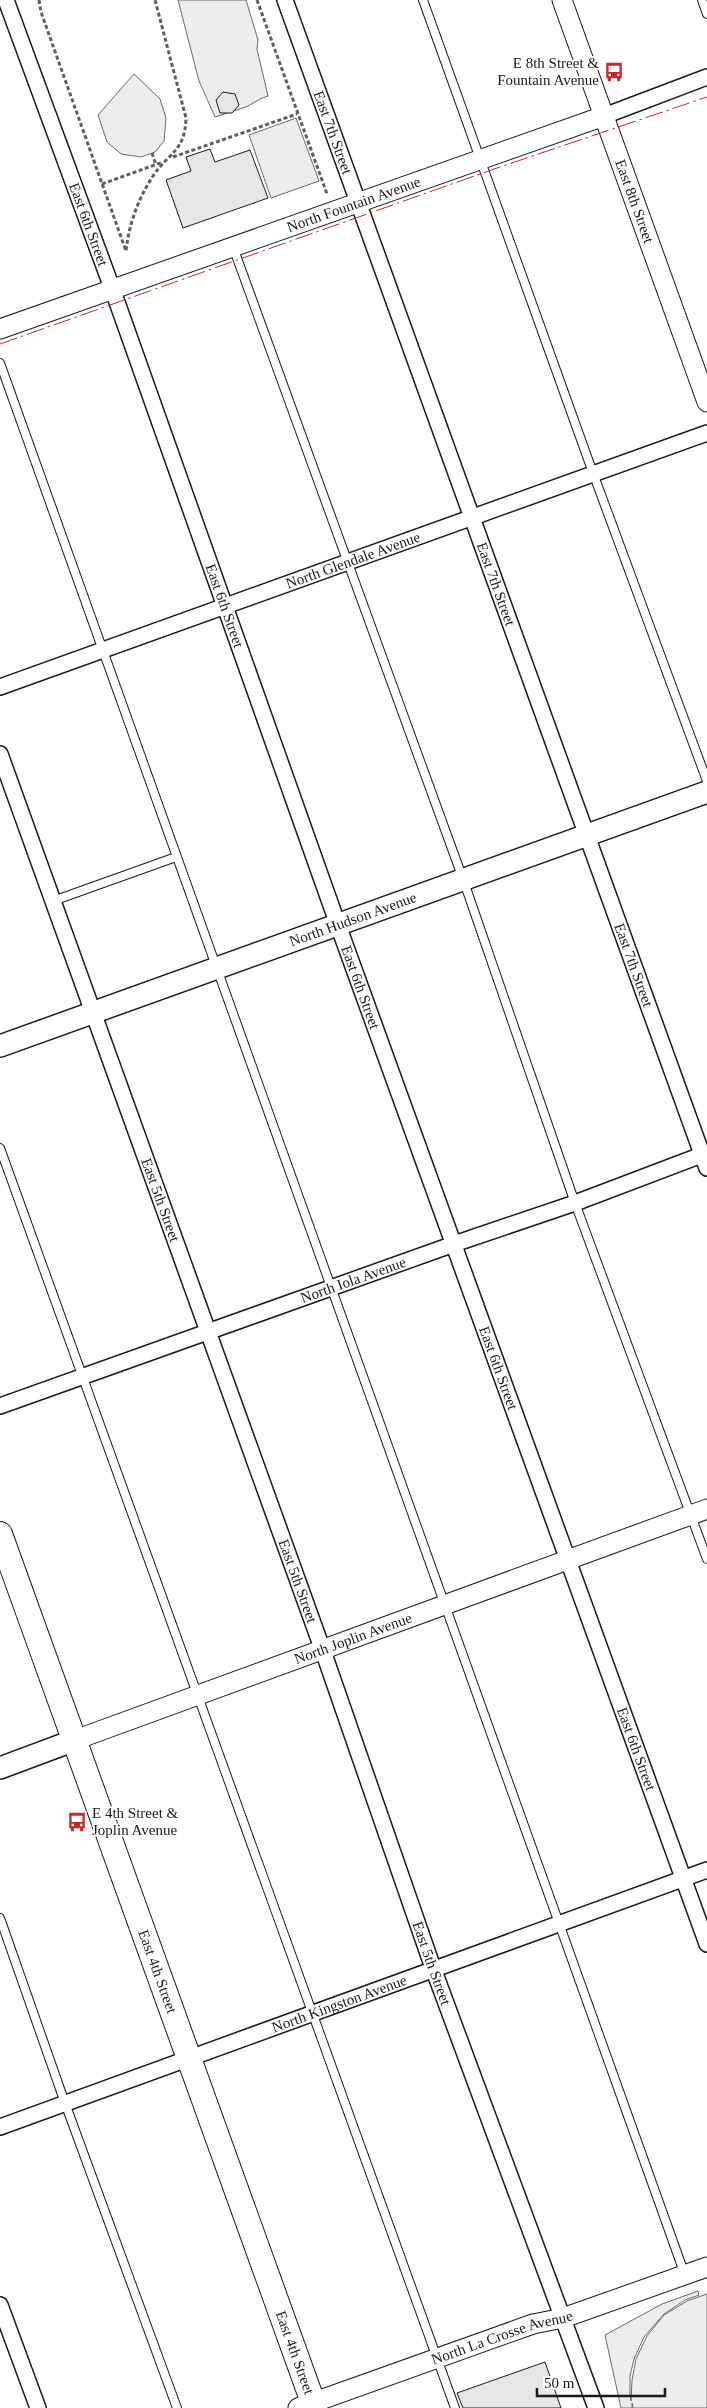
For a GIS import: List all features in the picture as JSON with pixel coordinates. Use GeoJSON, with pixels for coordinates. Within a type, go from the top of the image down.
{"type":"FeatureCollection","features":[{"type":"Feature","properties":{"kind":"main road","name":"North Hudson Avenue"},"geometry":{"type":"LineString","coordinates":[[0,1046],[707,792]]}},
{"type":"Feature","properties":{"kind":"main road","name":"East 4th Street"},"geometry":{"type":"LineString","coordinates":[[0,1534],[189,2057],[308,2406]]}},
{"type":"Feature","properties":{"kind":"main road","name":"North Joplin Avenue"},"geometry":{"type":"LineString","coordinates":[[0,1768],[75,1740]]}},
{"type":"Feature","properties":{"kind":"street","name":"East 6th Street"},"geometry":{"type":"LineString","coordinates":[[6,0],[112,288],[338,925],[707,1944]]}},
{"type":"Feature","properties":{"kind":"street","name":"East 7th Street"},"geometry":{"type":"LineString","coordinates":[[285,0],[470,517],[705,1159]]}},
{"type":"Feature","properties":{"kind":"street","name":"East 8th Street"},"geometry":{"type":"LineString","coordinates":[[562,0],[707,402]]}},
{"type":"Feature","properties":{"kind":"street","name":"North Fountain Avenue"},"geometry":{"type":"LineString","coordinates":[[0,329],[604,116],[707,77]]}},
{"type":"Feature","properties":{"kind":"street","name":"North Glendale Avenue"},"geometry":{"type":"LineString","coordinates":[[0,687],[470,517],[707,434]]}},
{"type":"Feature","properties":{"kind":"street","name":"East 5th Street"},"geometry":{"type":"LineString","coordinates":[[0,754],[322,1648],[433,1968],[596,2408]]}},
{"type":"Feature","properties":{"kind":"street","name":"North Iola Avenue"},"geometry":{"type":"LineString","coordinates":[[0,1406],[454,1244],[705,1159]]}},
{"type":"Feature","properties":{"kind":"street","name":"North Joplin Avenue"},"geometry":{"type":"LineString","coordinates":[[75,1740],[322,1648],[699,1512]]}},
{"type":"Feature","properties":{"kind":"street","name":"North Kingston Avenue"},"geometry":{"type":"LineString","coordinates":[[0,2127],[311,2012],[707,1870]]}},
{"type":"Feature","properties":{"kind":"street","name":"North La Crosse Avenue"},"geometry":{"type":"LineString","coordinates":[[308,2406],[533,2324],[562,2318],[707,2267]]}},
{"type":"Feature","properties":{"kind":"street"},"geometry":{"type":"LineString","coordinates":[[0,2305],[38,2408]]}},
{"type":"Feature","properties":{"kind":"lane"},"geometry":{"type":"LineString","coordinates":[[423,0],[593,473],[707,781]]}},
{"type":"Feature","properties":{"kind":"lane"},"geometry":{"type":"LineString","coordinates":[[702,0],[707,14]]}},
{"type":"Feature","properties":{"kind":"lane"},"geometry":{"type":"LineString","coordinates":[[233,246],[346,562],[463,879],[576,1203],[699,1512],[707,1559]]}},
{"type":"Feature","properties":{"kind":"lane"},"geometry":{"type":"LineString","coordinates":[[0,363],[685,2275]]}},
{"type":"Feature","properties":{"kind":"lane"},"geometry":{"type":"LineString","coordinates":[[53,901],[176,857]]}},
{"type":"Feature","properties":{"kind":"lane"},"geometry":{"type":"LineString","coordinates":[[0,1148],[455,2408]]}},
{"type":"Feature","properties":{"kind":"lane"},"geometry":{"type":"LineString","coordinates":[[0,1918],[65,2103],[177,2408]]}},
{"type":"Feature","properties":{"kind":"path"},"geometry":{"type":"LineString","coordinates":[[39,0],[41,12],[126,252],[136,209],[153,176],[167,161]]}},
{"type":"Feature","properties":{"kind":"path"},"geometry":{"type":"LineString","coordinates":[[155,0],[186,118],[186,130],[172,158]]}},
{"type":"Feature","properties":{"kind":"path"},"geometry":{"type":"LineString","coordinates":[[257,0],[327,194]]}},
{"type":"Feature","properties":{"kind":"path"},"geometry":{"type":"LineString","coordinates":[[102,184],[297,114]]}},
{"type":"Feature","properties":{"kind":"path"},"geometry":{"type":"LineString","coordinates":[[152,153],[156,165]]}},
{"type":"Feature","properties":{"kind":"shaded area"},"geometry":{"type":"Polygon","coordinates":[[[178,0],[246,0],[258,40],[257,49],[268,96],[246,107],[215,117],[199,81],[178,0]]]}},
{"type":"Feature","properties":{"kind":"shaded area"},"geometry":{"type":"Polygon","coordinates":[[[134,74],[160,99],[166,118],[164,141],[155,152],[141,157],[121,154],[107,142],[98,115],[134,74]]]}},
{"type":"Feature","properties":{"kind":"shaded area"},"geometry":{"type":"Polygon","coordinates":[[[296,118],[319,181],[271,198],[249,135],[296,118]]]}},
{"type":"Feature","properties":{"kind":"shaded area"},"geometry":{"type":"Polygon","coordinates":[[[698,2291],[699,2295],[685,2300],[664,2314],[644,2337],[634,2359],[630,2376],[630,2394],[631,2401],[636,2359],[647,2336],[664,2315],[687,2301],[707,2294],[707,2408],[633,2408],[632,2403],[632,2408],[621,2408],[605,2335],[662,2304],[698,2291]]]}},
{"type":"Feature","properties":{"kind":"building"},"geometry":{"type":"Polygon","coordinates":[[[223,92],[235,94],[239,105],[232,113],[220,113],[216,100],[223,92]]]}},
{"type":"Feature","properties":{"kind":"building"},"geometry":{"type":"Polygon","coordinates":[[[210,149],[215,162],[250,150],[268,198],[183,228],[166,180],[191,171],[186,157],[210,149]]]}},
{"type":"Feature","properties":{"kind":"building"},"geometry":{"type":"Polygon","coordinates":[[[545,2362],[561,2408],[463,2408],[457,2393],[545,2362]]]}},
{"type":"Feature","properties":{"kind":"power"},"geometry":{"type":"LineString","coordinates":[[0,344],[497,168],[707,97]]}},
{"type":"Feature","properties":{"kind":"place","name":"E 8th Street & Fountain Avenue"},"geometry":{"type":"Point","coordinates":[614,72]}},
{"type":"Feature","properties":{"kind":"place","name":"E 4th Street & Joplin Avenue"},"geometry":{"type":"Point","coordinates":[77,1822]}}]}
